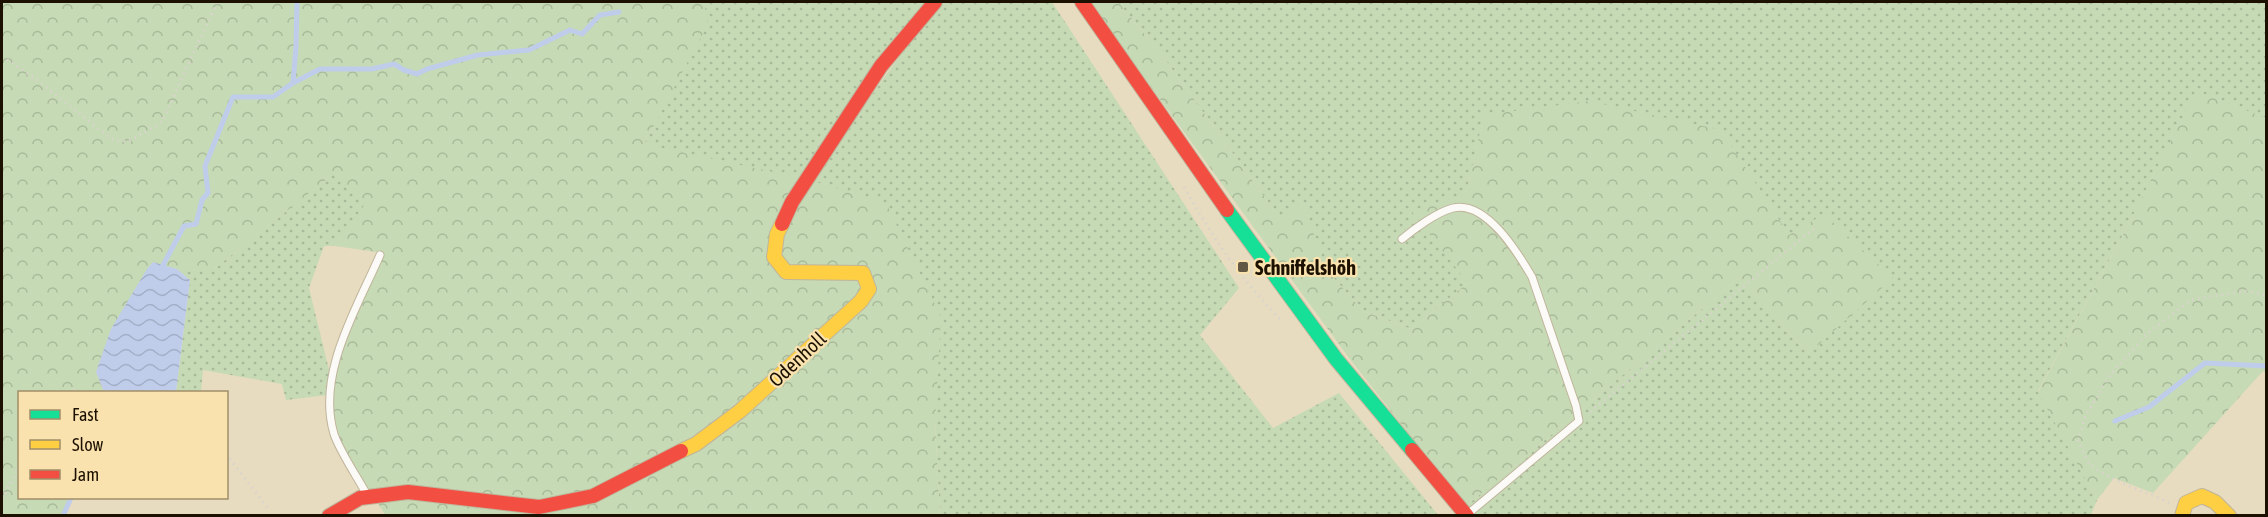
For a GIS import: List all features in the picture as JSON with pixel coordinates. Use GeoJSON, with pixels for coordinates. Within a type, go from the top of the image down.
{"type":"FeatureCollection","features":[{"type":"Feature","properties":{"kind":"street","name":"Odenholl"},"geometry":{"type":"LineString","coordinates":[[329,516],[360,498],[408,492],[539,507],[593,496],[696,444],[740,411],[861,301],[869,289],[862,273],[786,272],[774,257],[777,234],[792,202],[881,66],[935,2]]}},
{"type":"Feature","properties":{"kind":"street"},"geometry":{"type":"LineString","coordinates":[[1082,2],[1256,253],[1336,359],[1467,515]]}},
{"type":"Feature","properties":{"kind":"street"},"geometry":{"type":"LineString","coordinates":[[2182,513],[2186,503],[2202,496],[2216,502],[2229,516]]}},
{"type":"Feature","properties":{"kind":"lane"},"geometry":{"type":"LineString","coordinates":[[1402,239],[1421,224],[1451,208],[1472,210],[1503,234],[1532,277],[1576,406],[1579,421],[1467,515]]}},
{"type":"Feature","properties":{"kind":"lane"},"geometry":{"type":"LineString","coordinates":[[368,496],[334,435],[331,411],[332,380],[341,345],[380,255]]}},
{"type":"Feature","properties":{"kind":"path"},"geometry":{"type":"LineString","coordinates":[[2,56],[37,80],[114,141],[129,141],[162,122],[217,2]]}},
{"type":"Feature","properties":{"kind":"path"},"geometry":{"type":"LineString","coordinates":[[1579,421],[1816,227]]}},
{"type":"Feature","properties":{"kind":"path"},"geometry":{"type":"LineString","coordinates":[[2182,513],[2152,494],[2113,479],[2089,463],[2078,439],[2085,417],[2110,375],[2148,333],[2191,300],[2244,291],[2266,295]]}},
{"type":"Feature","properties":{"kind":"path"},"geometry":{"type":"LineString","coordinates":[[228,457],[268,508]]}},
{"type":"Feature","properties":{"kind":"path"},"geometry":{"type":"LineString","coordinates":[[2,499],[18,469]]}},
{"type":"Feature","properties":{"kind":"green space"},"geometry":{"type":"Polygon","coordinates":[[[2,2],[704,2],[708,24],[644,144],[810,180],[886,203],[941,317],[935,423],[940,515],[385,515],[344,446],[334,415],[334,392],[345,343],[383,253],[335,246],[365,204],[333,174],[214,269],[177,269],[153,262],[96,372],[104,391],[18,391],[18,499],[71,499],[63,515],[2,515],[2,2]]]}},
{"type":"Feature","properties":{"kind":"green space"},"geometry":{"type":"Polygon","coordinates":[[[704,2],[931,2],[805,179],[643,146],[707,24],[704,2]]]}},
{"type":"Feature","properties":{"kind":"green space"},"geometry":{"type":"Polygon","coordinates":[[[939,2],[1052,2],[1239,288],[1200,335],[1273,428],[1339,393],[1438,515],[940,515],[935,423],[810,180],[939,2]]]}},
{"type":"Feature","properties":{"kind":"green space"},"geometry":{"type":"Polygon","coordinates":[[[1089,2],[1118,2],[1164,58],[1281,220],[1303,202],[1325,268],[1363,311],[1411,329],[1468,283],[1412,212],[1466,194],[1484,115],[1589,101],[1721,130],[1789,235],[1824,214],[1893,278],[1808,354],[1740,277],[1466,506],[1349,358],[1089,2]]]}},
{"type":"Feature","properties":{"kind":"green space"},"geometry":{"type":"Polygon","coordinates":[[[1118,2],[2266,2],[2266,118],[2196,92],[2124,233],[2038,391],[2097,500],[2091,515],[1475,515],[1466,506],[1740,277],[1808,354],[1892,278],[1789,236],[1721,130],[1484,116],[1466,194],[1468,283],[1411,329],[1363,311],[1325,268],[1303,203],[1281,220],[1164,58],[1118,2]]]}},
{"type":"Feature","properties":{"kind":"green space"},"geometry":{"type":"Polygon","coordinates":[[[2196,91],[2266,118],[2266,373],[2263,371],[2153,493],[2114,478],[2097,500],[2038,392],[2124,233],[2196,91]]]}},
{"type":"Feature","properties":{"kind":"green space"},"geometry":{"type":"Polygon","coordinates":[[[334,173],[366,204],[335,246],[324,246],[309,288],[330,374],[328,395],[286,400],[282,384],[203,370],[201,391],[176,391],[190,280],[177,269],[214,269],[334,173]]]}},
{"type":"Feature","properties":{"kind":"water"},"geometry":{"type":"Polygon","coordinates":[[[153,262],[177,269],[190,280],[176,391],[104,391],[96,372],[111,329],[153,262]]]}},
{"type":"Feature","properties":{"kind":"waterway"},"geometry":{"type":"LineString","coordinates":[[161,269],[184,226],[196,224],[202,200],[208,193],[205,166],[233,97],[273,97],[293,83],[297,2]]}},
{"type":"Feature","properties":{"kind":"waterway"},"geometry":{"type":"LineString","coordinates":[[293,83],[320,69],[372,69],[394,64],[417,74],[478,55],[529,50],[570,30],[582,34],[600,15],[619,12]]}},
{"type":"Feature","properties":{"kind":"waterway"},"geometry":{"type":"LineString","coordinates":[[2115,421],[2149,407],[2205,363],[2266,366]]}},
{"type":"Feature","properties":{"kind":"waterway"},"geometry":{"type":"LineString","coordinates":[[63,516],[71,499]]}},
{"type":"Feature","properties":{"kind":"traffic: fast"},"geometry":{"type":"LineString","coordinates":[[1227,210],[1336,359],[1412,450]]}},
{"type":"Feature","properties":{"kind":"traffic: slow"},"geometry":{"type":"LineString","coordinates":[[681,451],[696,444],[740,411],[861,301],[869,289],[863,273],[786,272],[774,257],[777,234],[782,224]]}},
{"type":"Feature","properties":{"kind":"traffic: slow"},"geometry":{"type":"LineString","coordinates":[[2182,516],[2186,503],[2202,496],[2215,502],[2229,516]]}},
{"type":"Feature","properties":{"kind":"traffic: jam"},"geometry":{"type":"LineString","coordinates":[[782,224],[792,202],[881,66],[935,2]]}},
{"type":"Feature","properties":{"kind":"traffic: jam"},"geometry":{"type":"LineString","coordinates":[[1082,2],[1227,210]]}},
{"type":"Feature","properties":{"kind":"traffic: jam"},"geometry":{"type":"LineString","coordinates":[[1412,450],[1467,516]]}},
{"type":"Feature","properties":{"kind":"traffic: jam"},"geometry":{"type":"LineString","coordinates":[[329,516],[360,498],[408,492],[539,507],[593,496],[681,451]]}},
{"type":"Feature","properties":{"kind":"place","name":"Schniffelshöh"},"geometry":{"type":"Point","coordinates":[1243,267]}}]}
